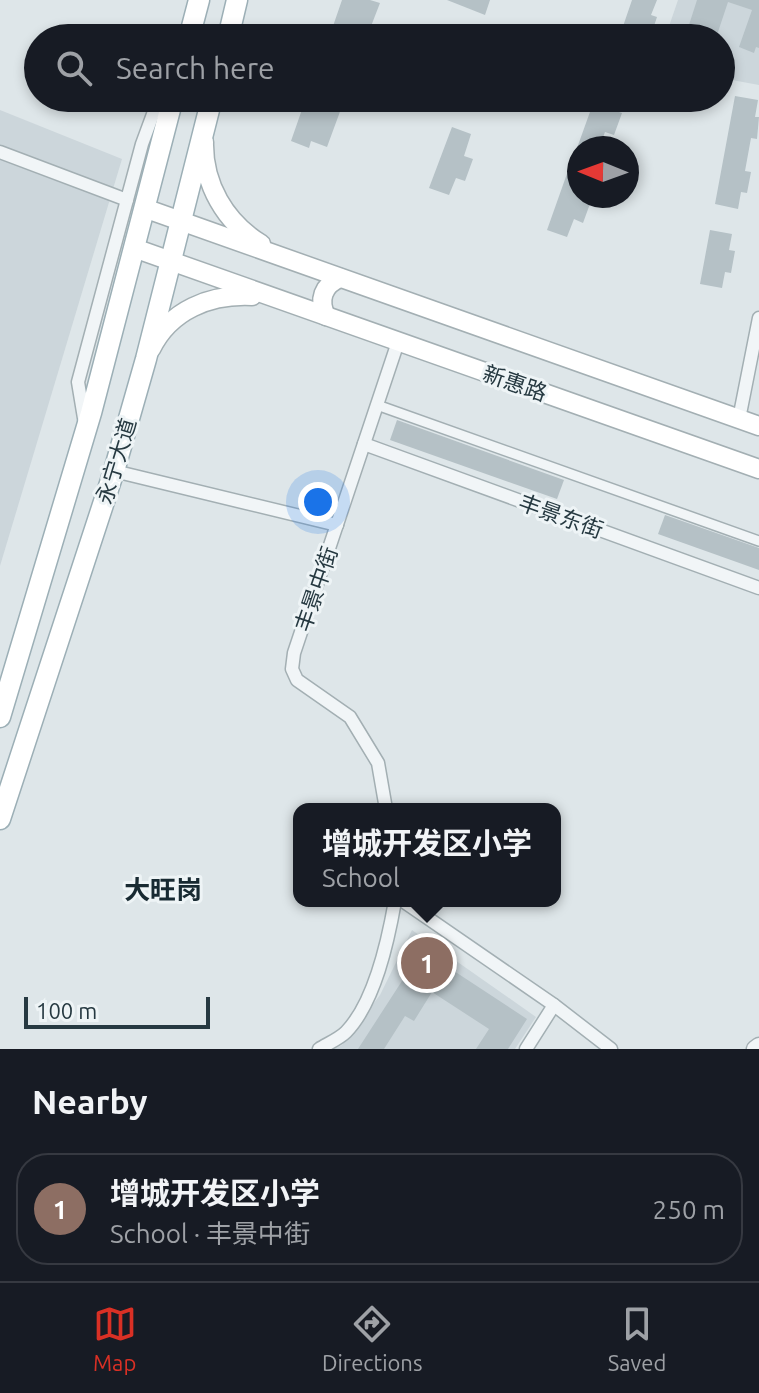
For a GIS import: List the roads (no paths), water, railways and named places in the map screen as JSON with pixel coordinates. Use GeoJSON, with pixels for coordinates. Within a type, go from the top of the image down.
{"type":"FeatureCollection","features":[{"type":"Feature","properties":{"kind":"main road"},"geometry":{"type":"LineString","coordinates":[[193,24],[199,0]]}},
{"type":"Feature","properties":{"kind":"main road"},"geometry":{"type":"LineString","coordinates":[[231,24],[237,0]]}},
{"type":"Feature","properties":{"kind":"main road","name":"永宁大道"},"geometry":{"type":"LineString","coordinates":[[0,717],[86,429],[134,248],[136,204],[168,112]]}},
{"type":"Feature","properties":{"kind":"main road","name":"永宁大道"},"geometry":{"type":"LineString","coordinates":[[0,819],[114,471],[209,112]]}},
{"type":"Feature","properties":{"kind":"main road"},"geometry":{"type":"LineString","coordinates":[[205,129],[204,154],[208,177],[218,200],[249,237],[284,258]]}},
{"type":"Feature","properties":{"kind":"main road"},"geometry":{"type":"LineString","coordinates":[[136,204],[284,258]]}},
{"type":"Feature","properties":{"kind":"main road","name":"新惠路"},"geometry":{"type":"LineString","coordinates":[[134,248],[759,469]]}},
{"type":"Feature","properties":{"kind":"main road","name":"新惠路"},"geometry":{"type":"LineString","coordinates":[[284,258],[759,426]]}},
{"type":"Feature","properties":{"kind":"main road"},"geometry":{"type":"LineString","coordinates":[[326,316],[322,305],[323,292],[330,283],[340,278]]}},
{"type":"Feature","properties":{"kind":"main road"},"geometry":{"type":"LineString","coordinates":[[146,359],[167,325],[200,303],[238,295],[270,296]]}},
{"type":"Feature","properties":{"kind":"street"},"geometry":{"type":"LineString","coordinates":[[86,429],[78,382],[136,204],[142,144],[154,112]]}},
{"type":"Feature","properties":{"kind":"street"},"geometry":{"type":"LineString","coordinates":[[0,152],[136,204]]}},
{"type":"Feature","properties":{"kind":"street"},"geometry":{"type":"LineString","coordinates":[[739,419],[759,318]]}},
{"type":"Feature","properties":{"kind":"street","name":"丰景中街"},"geometry":{"type":"LineString","coordinates":[[385,803],[378,763],[350,717],[297,680],[292,669],[294,653],[398,342]]}},
{"type":"Feature","properties":{"kind":"street"},"geometry":{"type":"LineString","coordinates":[[377,405],[759,541]]}},
{"type":"Feature","properties":{"kind":"street","name":"丰景东街"},"geometry":{"type":"LineString","coordinates":[[364,444],[759,588]]}},
{"type":"Feature","properties":{"kind":"street"},"geometry":{"type":"LineString","coordinates":[[114,471],[337,525]]}},
{"type":"Feature","properties":{"kind":"street"},"geometry":{"type":"LineString","coordinates":[[319,1049],[345,1033],[361,1009],[382,959],[394,907]]}},
{"type":"Feature","properties":{"kind":"street"},"geometry":{"type":"LineString","coordinates":[[412,907],[554,1005],[611,1049]]}},
{"type":"Feature","properties":{"kind":"street"},"geometry":{"type":"LineString","coordinates":[[526,1049],[554,1005]]}},
{"type":"Feature","properties":{"kind":"place","name":"增城开发区小学"},"geometry":{"type":"Point","coordinates":[427,963]}},
{"type":"Feature","properties":{"kind":"district","name":"大旺岗"},"geometry":{"type":"Point","coordinates":[163,890]}}]}
